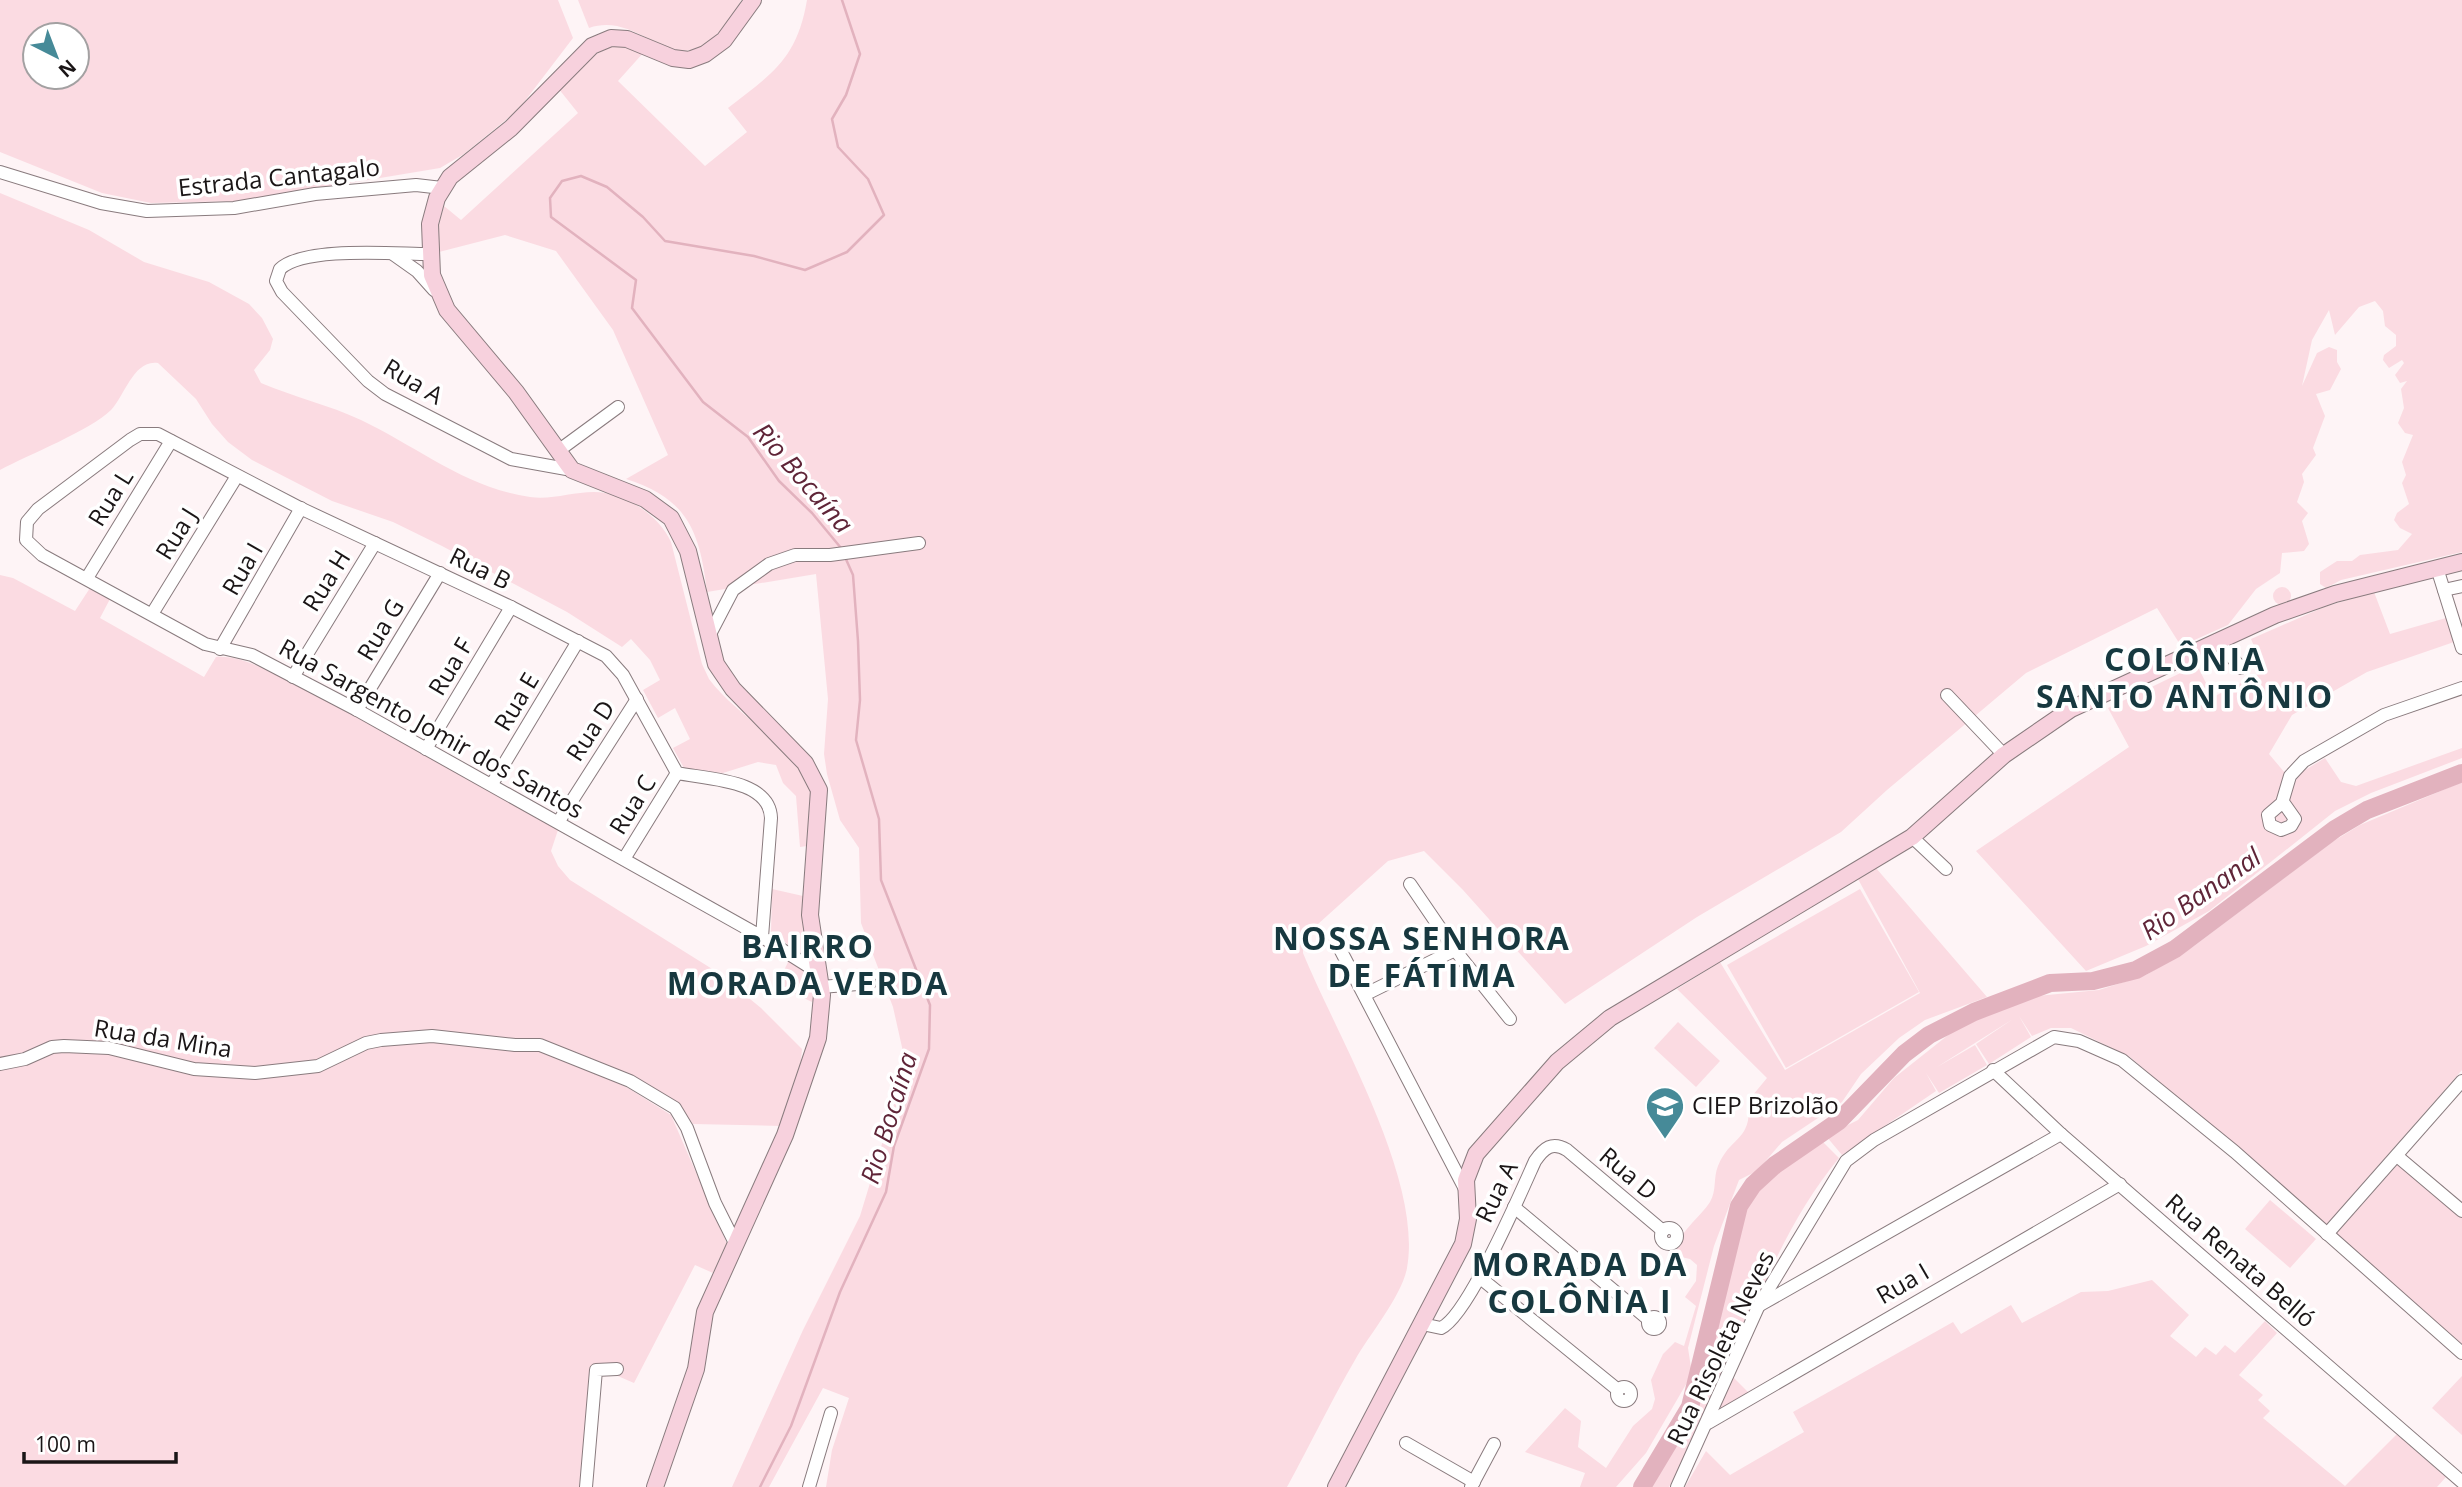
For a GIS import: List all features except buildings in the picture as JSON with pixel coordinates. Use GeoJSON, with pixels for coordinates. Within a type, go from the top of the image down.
{"type":"FeatureCollection","features":[{"type":"Feature","properties":{"kind":"street"},"geometry":{"type":"LineString","coordinates":[[439,297],[429,254],[431,216],[442,188],[454,173],[511,128],[579,57],[598,42],[628,39],[673,58],[690,60],[705,54],[724,40],[753,0]]}},
{"type":"Feature","properties":{"kind":"street","name":"Estrada Cantagalo"},"geometry":{"type":"LineString","coordinates":[[0,172],[101,203],[147,211],[255,206],[315,194],[416,185],[442,188]]}},
{"type":"Feature","properties":{"kind":"street"},"geometry":{"type":"LineString","coordinates":[[393,253],[429,254]]}},
{"type":"Feature","properties":{"kind":"street"},"geometry":{"type":"LineString","coordinates":[[393,253],[417,271],[439,297],[572,470],[645,499],[671,518],[688,551],[713,657],[727,682],[799,756],[817,784],[820,796],[810,915],[819,979],[821,1021],[808,1072],[764,1187],[705,1312],[696,1368],[655,1487]]}},
{"type":"Feature","properties":{"kind":"street","name":"Rua A"},"geometry":{"type":"LineString","coordinates":[[393,253],[300,258],[286,264],[278,272],[276,281],[282,292],[368,382],[384,394],[505,456],[572,470]]}},
{"type":"Feature","properties":{"kind":"street"},"geometry":{"type":"LineString","coordinates":[[558,452],[618,407]]}},
{"type":"Feature","properties":{"kind":"street","name":"Rua B"},"geometry":{"type":"LineString","coordinates":[[25,534],[27,522],[38,509],[130,440],[148,433],[171,441],[237,477],[511,607],[613,662],[637,699],[677,773]]}},
{"type":"Feature","properties":{"kind":"street"},"geometry":{"type":"LineString","coordinates":[[529,461],[545,450],[547,436]]}},
{"type":"Feature","properties":{"kind":"street","name":"Rua L"},"geometry":{"type":"LineString","coordinates":[[87,578],[171,441]]}},
{"type":"Feature","properties":{"kind":"street","name":"Rua J"},"geometry":{"type":"LineString","coordinates":[[152,614],[237,477]]}},
{"type":"Feature","properties":{"kind":"street","name":"Rua I"},"geometry":{"type":"LineString","coordinates":[[220,649],[301,508]]}},
{"type":"Feature","properties":{"kind":"street","name":"Rua Sargento Jomir dos Santos"},"geometry":{"type":"LineString","coordinates":[[25,534],[28,543],[38,552],[152,614],[220,649],[246,653],[357,710],[559,821],[762,937],[819,979]]}},
{"type":"Feature","properties":{"kind":"street","name":"Rua H"},"geometry":{"type":"LineString","coordinates":[[293,677],[375,543]]}},
{"type":"Feature","properties":{"kind":"street"},"geometry":{"type":"LineString","coordinates":[[708,638],[733,590],[747,577],[788,557],[830,555],[919,543]]}},
{"type":"Feature","properties":{"kind":"street"},"geometry":{"type":"LineString","coordinates":[[1336,1487],[1463,1244],[1468,1219],[1468,1170],[1482,1146],[1557,1062],[1587,1036],[1638,999],[1912,837],[2004,755],[2071,709],[2217,640],[2335,594],[2462,562]]}},
{"type":"Feature","properties":{"kind":"street"},"geometry":{"type":"LineString","coordinates":[[2437,568],[2462,648]]}},
{"type":"Feature","properties":{"kind":"street","name":"Rua G"},"geometry":{"type":"LineString","coordinates":[[357,710],[440,573]]}},
{"type":"Feature","properties":{"kind":"street"},"geometry":{"type":"LineString","coordinates":[[2444,590],[2462,586]]}},
{"type":"Feature","properties":{"kind":"street","name":"Rua F"},"geometry":{"type":"LineString","coordinates":[[426,749],[511,607]]}},
{"type":"Feature","properties":{"kind":"street"},"geometry":{"type":"LineString","coordinates":[[2217,640],[2241,668]]}},
{"type":"Feature","properties":{"kind":"street","name":"Rua E"},"geometry":{"type":"LineString","coordinates":[[492,784],[578,641]]}},
{"type":"Feature","properties":{"kind":"street"},"geometry":{"type":"LineString","coordinates":[[2283,802],[2290,776],[2304,761],[2384,715],[2462,688]]}},
{"type":"Feature","properties":{"kind":"street"},"geometry":{"type":"LineString","coordinates":[[1947,695],[2004,755]]}},
{"type":"Feature","properties":{"kind":"street","name":"Rua D"},"geometry":{"type":"LineString","coordinates":[[559,821],[637,699]]}},
{"type":"Feature","properties":{"kind":"street"},"geometry":{"type":"LineString","coordinates":[[677,773],[748,788],[768,804],[771,818],[762,937]]}},
{"type":"Feature","properties":{"kind":"street","name":"Rua C"},"geometry":{"type":"LineString","coordinates":[[624,859],[677,773]]}},
{"type":"Feature","properties":{"kind":"street"},"geometry":{"type":"LineString","coordinates":[[1912,837],[1946,869]]}},
{"type":"Feature","properties":{"kind":"street"},"geometry":{"type":"LineString","coordinates":[[1410,884],[1455,950],[1510,1019]]}},
{"type":"Feature","properties":{"kind":"street"},"geometry":{"type":"LineString","coordinates":[[1366,994],[1455,950]]}},
{"type":"Feature","properties":{"kind":"street"},"geometry":{"type":"LineString","coordinates":[[1341,951],[1366,994],[1467,1194]]}},
{"type":"Feature","properties":{"kind":"street"},"geometry":{"type":"LineString","coordinates":[[819,979],[870,983]]}},
{"type":"Feature","properties":{"kind":"street","name":"Rua da Mina"},"geometry":{"type":"LineString","coordinates":[[0,1064],[25,1059],[52,1047],[75,1046],[121,1050],[194,1069],[255,1073],[317,1066],[373,1041],[432,1036],[540,1045],[630,1081],[681,1114],[715,1203],[736,1245]]}},
{"type":"Feature","properties":{"kind":"street","name":"Rua Risoleta Neves"},"geometry":{"type":"LineString","coordinates":[[1677,1487],[1759,1305],[1846,1161],[1874,1140],[2054,1037],[2079,1041],[2115,1056],[2235,1152],[2462,1353]]}},
{"type":"Feature","properties":{"kind":"street","name":"Rua Renata Belló"},"geometry":{"type":"LineString","coordinates":[[1993,1070],[2061,1134],[2462,1482]]}},
{"type":"Feature","properties":{"kind":"street"},"geometry":{"type":"LineString","coordinates":[[2327,1234],[2462,1081]]}},
{"type":"Feature","properties":{"kind":"street"},"geometry":{"type":"LineString","coordinates":[[1759,1305],[2061,1134]]}},
{"type":"Feature","properties":{"kind":"street","name":"Rua A"},"geometry":{"type":"LineString","coordinates":[[1422,1324],[1438,1328],[1448,1324],[1478,1276],[1542,1151],[1552,1146],[1567,1150]]}},
{"type":"Feature","properties":{"kind":"street","name":"Rua D"},"geometry":{"type":"LineString","coordinates":[[1567,1150],[1663,1231]]}},
{"type":"Feature","properties":{"kind":"street"},"geometry":{"type":"LineString","coordinates":[[2397,1156],[2462,1212]]}},
{"type":"Feature","properties":{"kind":"street","name":"Rua I"},"geometry":{"type":"LineString","coordinates":[[1708,1423],[2120,1184]]}},
{"type":"Feature","properties":{"kind":"street"},"geometry":{"type":"LineString","coordinates":[[1514,1206],[1649,1320]]}},
{"type":"Feature","properties":{"kind":"street"},"geometry":{"type":"LineString","coordinates":[[1478,1276],[1618,1390]]}},
{"type":"Feature","properties":{"kind":"street"},"geometry":{"type":"LineString","coordinates":[[586,1487],[596,1370],[617,1369]]}},
{"type":"Feature","properties":{"kind":"street"},"geometry":{"type":"LineString","coordinates":[[809,1487],[831,1413]]}},
{"type":"Feature","properties":{"kind":"street"},"geometry":{"type":"LineString","coordinates":[[1406,1443],[1473,1484],[1494,1444]]}},
{"type":"Feature","properties":{"kind":"shaded area"},"geometry":{"type":"Polygon","coordinates":[[[0,0],[558,0],[573,38],[518,110],[464,154],[440,168],[242,201],[151,203],[102,193],[0,152],[0,0]]]}},
{"type":"Feature","properties":{"kind":"shaded area"},"geometry":{"type":"Polygon","coordinates":[[[578,0],[741,0],[732,17],[719,32],[702,46],[686,51],[671,49],[625,28],[608,25],[589,28],[578,0]]]}},
{"type":"Feature","properties":{"kind":"shaded area"},"geometry":{"type":"Polygon","coordinates":[[[807,0],[2462,0],[2462,552],[2341,580],[2326,588],[2320,584],[2320,572],[2337,561],[2352,561],[2360,555],[2398,550],[2412,534],[2400,528],[2394,520],[2397,513],[2409,504],[2402,483],[2406,475],[2402,462],[2413,435],[2405,433],[2398,423],[2404,408],[2401,389],[2407,381],[2400,383],[2395,375],[2404,363],[2402,360],[2389,368],[2383,360],[2384,355],[2396,346],[2396,335],[2385,326],[2383,311],[2375,301],[2359,307],[2335,335],[2329,310],[2312,340],[2302,386],[2317,353],[2329,347],[2337,350],[2337,362],[2341,369],[2330,390],[2316,394],[2325,416],[2313,448],[2316,455],[2302,474],[2304,482],[2297,502],[2308,513],[2302,521],[2309,544],[2304,551],[2282,553],[2280,573],[2256,589],[2228,625],[2181,646],[2157,608],[2026,673],[1841,832],[1697,917],[1565,1004],[1463,890],[1424,851],[1388,861],[1308,933],[1303,942],[1303,953],[1374,1108],[1402,1193],[1409,1232],[1407,1268],[1399,1291],[1346,1376],[1287,1487],[826,1487],[832,1450],[849,1398],[823,1388],[769,1487],[732,1487],[803,1330],[860,1216],[906,1065],[893,1007],[861,923],[859,848],[840,820],[827,774],[824,754],[828,699],[816,574],[707,592],[700,551],[687,520],[677,507],[663,496],[626,479],[668,455],[613,330],[556,251],[505,235],[439,252],[438,228],[444,206],[461,220],[578,113],[558,88],[593,56],[609,47],[622,45],[644,52],[618,81],[705,166],[747,132],[728,108],[770,74],[789,51],[803,20],[807,0]]]}},
{"type":"Feature","properties":{"kind":"shaded area"},"geometry":{"type":"Polygon","coordinates":[[[0,193],[89,230],[144,262],[209,282],[249,304],[262,318],[273,339],[270,350],[254,370],[261,383],[361,420],[463,476],[485,485],[538,498],[586,492],[605,493],[628,501],[649,514],[671,542],[702,664],[709,679],[735,707],[780,746],[804,776],[811,794],[807,846],[800,847],[796,796],[783,783],[776,765],[758,762],[723,773],[685,770],[673,748],[690,739],[675,708],[658,718],[643,690],[660,680],[650,660],[631,639],[622,647],[567,612],[442,546],[393,522],[332,501],[252,460],[228,442],[196,399],[158,363],[150,363],[136,372],[116,404],[102,418],[0,470],[0,193]]]}},
{"type":"Feature","properties":{"kind":"shaded area"},"geometry":{"type":"Polygon","coordinates":[[[0,575],[13,578],[75,611],[90,588],[110,599],[100,618],[204,677],[216,657],[235,658],[261,668],[390,733],[558,830],[551,851],[558,866],[570,880],[717,972],[761,1008],[802,1049],[800,1070],[781,1126],[693,1124],[682,1108],[584,1067],[628,1088],[671,1115],[727,1244],[713,1273],[695,1265],[634,1383],[613,1374],[601,1376],[590,1390],[579,1487],[0,1487],[0,575]]]}},
{"type":"Feature","properties":{"kind":"shaded area"},"geometry":{"type":"Polygon","coordinates":[[[2282,587],[2288,590],[2291,596],[2288,602],[2282,605],[2276,602],[2273,596],[2276,590],[2282,587]]]}},
{"type":"Feature","properties":{"kind":"shaded area"},"geometry":{"type":"Polygon","coordinates":[[[2374,592],[2390,634],[2446,618],[2454,642],[2367,672],[2292,715],[2269,754],[2290,779],[2325,758],[2341,782],[2356,786],[2462,748],[2462,758],[2371,793],[2335,811],[2209,911],[2146,946],[2086,971],[1976,851],[2129,747],[2108,708],[2197,665],[2213,697],[2265,671],[2251,639],[2324,607],[2374,592]]]}},
{"type":"Feature","properties":{"kind":"shaded area"},"geometry":{"type":"Polygon","coordinates":[[[2462,782],[2462,1070],[2326,1225],[2130,1057],[2071,1028],[2051,1028],[2032,1036],[2019,1016],[2031,1037],[1989,1064],[1976,1044],[2013,1019],[1937,1067],[1975,1045],[1987,1065],[1939,1093],[1926,1073],[1936,1091],[1842,1155],[1826,1136],[1858,1120],[1894,1078],[1957,1028],[1993,1009],[2028,997],[2099,990],[2146,975],[2194,946],[2332,842],[2360,825],[2462,782]]]}},
{"type":"Feature","properties":{"kind":"shaded area"},"geometry":{"type":"Polygon","coordinates":[[[1876,868],[1987,997],[1925,1020],[1899,1038],[1861,1074],[1842,1102],[1782,1142],[1757,1171],[1739,1180],[1714,1246],[1688,1348],[1692,1374],[1646,1453],[1616,1487],[1580,1487],[1585,1473],[1525,1452],[1565,1408],[1581,1421],[1578,1447],[1606,1468],[1633,1426],[1652,1409],[1655,1399],[1651,1380],[1663,1354],[1675,1342],[1684,1346],[1696,1306],[1685,1297],[1696,1281],[1697,1265],[1690,1259],[1677,1256],[1679,1241],[1710,1202],[1718,1166],[1744,1131],[1749,1114],[1748,1101],[1767,1078],[1677,989],[1720,962],[1785,1070],[1920,993],[1858,879],[1876,868]]]}},
{"type":"Feature","properties":{"kind":"shaded area"},"geometry":{"type":"Polygon","coordinates":[[[772,889],[803,896],[807,957],[771,933],[772,889]]]}},
{"type":"Feature","properties":{"kind":"shaded area"},"geometry":{"type":"Polygon","coordinates":[[[1860,889],[1919,992],[1786,1068],[1727,965],[1860,889]]]}},
{"type":"Feature","properties":{"kind":"shaded area"},"geometry":{"type":"Polygon","coordinates":[[[789,960],[811,973],[816,994],[812,1002],[777,985],[789,960]]]}},
{"type":"Feature","properties":{"kind":"shaded area"},"geometry":{"type":"Polygon","coordinates":[[[1678,1022],[1720,1061],[1696,1087],[1654,1048],[1678,1022]]]}},
{"type":"Feature","properties":{"kind":"shaded area"},"geometry":{"type":"Polygon","coordinates":[[[1821,1140],[1839,1158],[1797,1219],[1780,1251],[1705,1421],[1669,1487],[1647,1487],[1693,1406],[1728,1258],[1747,1205],[1768,1178],[1821,1140]]]}},
{"type":"Feature","properties":{"kind":"shaded area"},"geometry":{"type":"Polygon","coordinates":[[[2399,1163],[2462,1216],[2462,1345],[2336,1234],[2399,1163]]]}},
{"type":"Feature","properties":{"kind":"shaded area"},"geometry":{"type":"Polygon","coordinates":[[[2270,1200],[2316,1239],[2290,1268],[2245,1229],[2270,1200]]]}},
{"type":"Feature","properties":{"kind":"shaded area"},"geometry":{"type":"Polygon","coordinates":[[[2152,1280],[2189,1315],[2170,1336],[2196,1357],[2205,1347],[2216,1355],[2225,1345],[2235,1353],[2265,1321],[2277,1333],[2239,1375],[2263,1395],[2258,1400],[2270,1411],[2263,1418],[2345,1486],[2397,1434],[2446,1477],[2437,1487],[1685,1487],[1706,1451],[1730,1475],[1804,1432],[1793,1412],[1953,1322],[1961,1334],[2011,1305],[2022,1323],[2081,1292],[2108,1291],[2152,1280]]]}},
{"type":"Feature","properties":{"kind":"shaded area"},"geometry":{"type":"Polygon","coordinates":[[[2462,1376],[2462,1435],[2432,1408],[2462,1376]]]}},
{"type":"Feature","properties":{"kind":"shaded area"},"geometry":{"type":"Polygon","coordinates":[[[1733,1377],[1750,1394],[1715,1413],[1733,1377]]]}},
{"type":"Feature","properties":{"kind":"waterway","name":"Rio Bocaína"},"geometry":{"type":"LineString","coordinates":[[841,548],[812,513],[779,481],[748,437],[703,402],[632,308],[636,280],[551,217],[550,198],[562,181],[581,176],[607,187],[643,217],[665,241],[754,256],[805,270],[847,252],[884,215],[868,179],[838,147],[832,119],[846,95],[860,54],[842,0]]}},
{"type":"Feature","properties":{"kind":"waterway","name":"Rio Bocaína"},"geometry":{"type":"LineString","coordinates":[[760,1487],[791,1426],[840,1292],[886,1192],[894,1146],[929,1049],[930,1005],[881,880],[879,819],[856,740],[860,700],[858,641],[853,575],[845,557]]}},
{"type":"Feature","properties":{"kind":"waterway","name":"Rio Bananal"},"geometry":{"type":"LineString","coordinates":[[1642,1487],[1690,1407],[1739,1206],[1753,1185],[1775,1165],[1839,1121],[1904,1054],[1929,1035],[1974,1012],[2050,983],[2093,981],[2136,970],[2175,949],[2335,829],[2367,810],[2462,773]]}},
{"type":"Feature","properties":{"kind":"place","name":"CIEP Brizolão"},"geometry":{"type":"Point","coordinates":[1665,1140]}},
{"type":"Feature","properties":{"kind":"district","name":"COLÔNIA SANTO ANTÔNIO"},"geometry":{"type":"Point","coordinates":[2185,678]}},
{"type":"Feature","properties":{"kind":"district","name":"NOSSA SENHORA DE FÁTIMA"},"geometry":{"type":"Point","coordinates":[1422,958]}},
{"type":"Feature","properties":{"kind":"district","name":"BAIRRO MORADA VERDA"},"geometry":{"type":"Point","coordinates":[808,966]}},
{"type":"Feature","properties":{"kind":"district","name":"MORADA DA COLÔNIA I"},"geometry":{"type":"Point","coordinates":[1580,1284]}}]}
